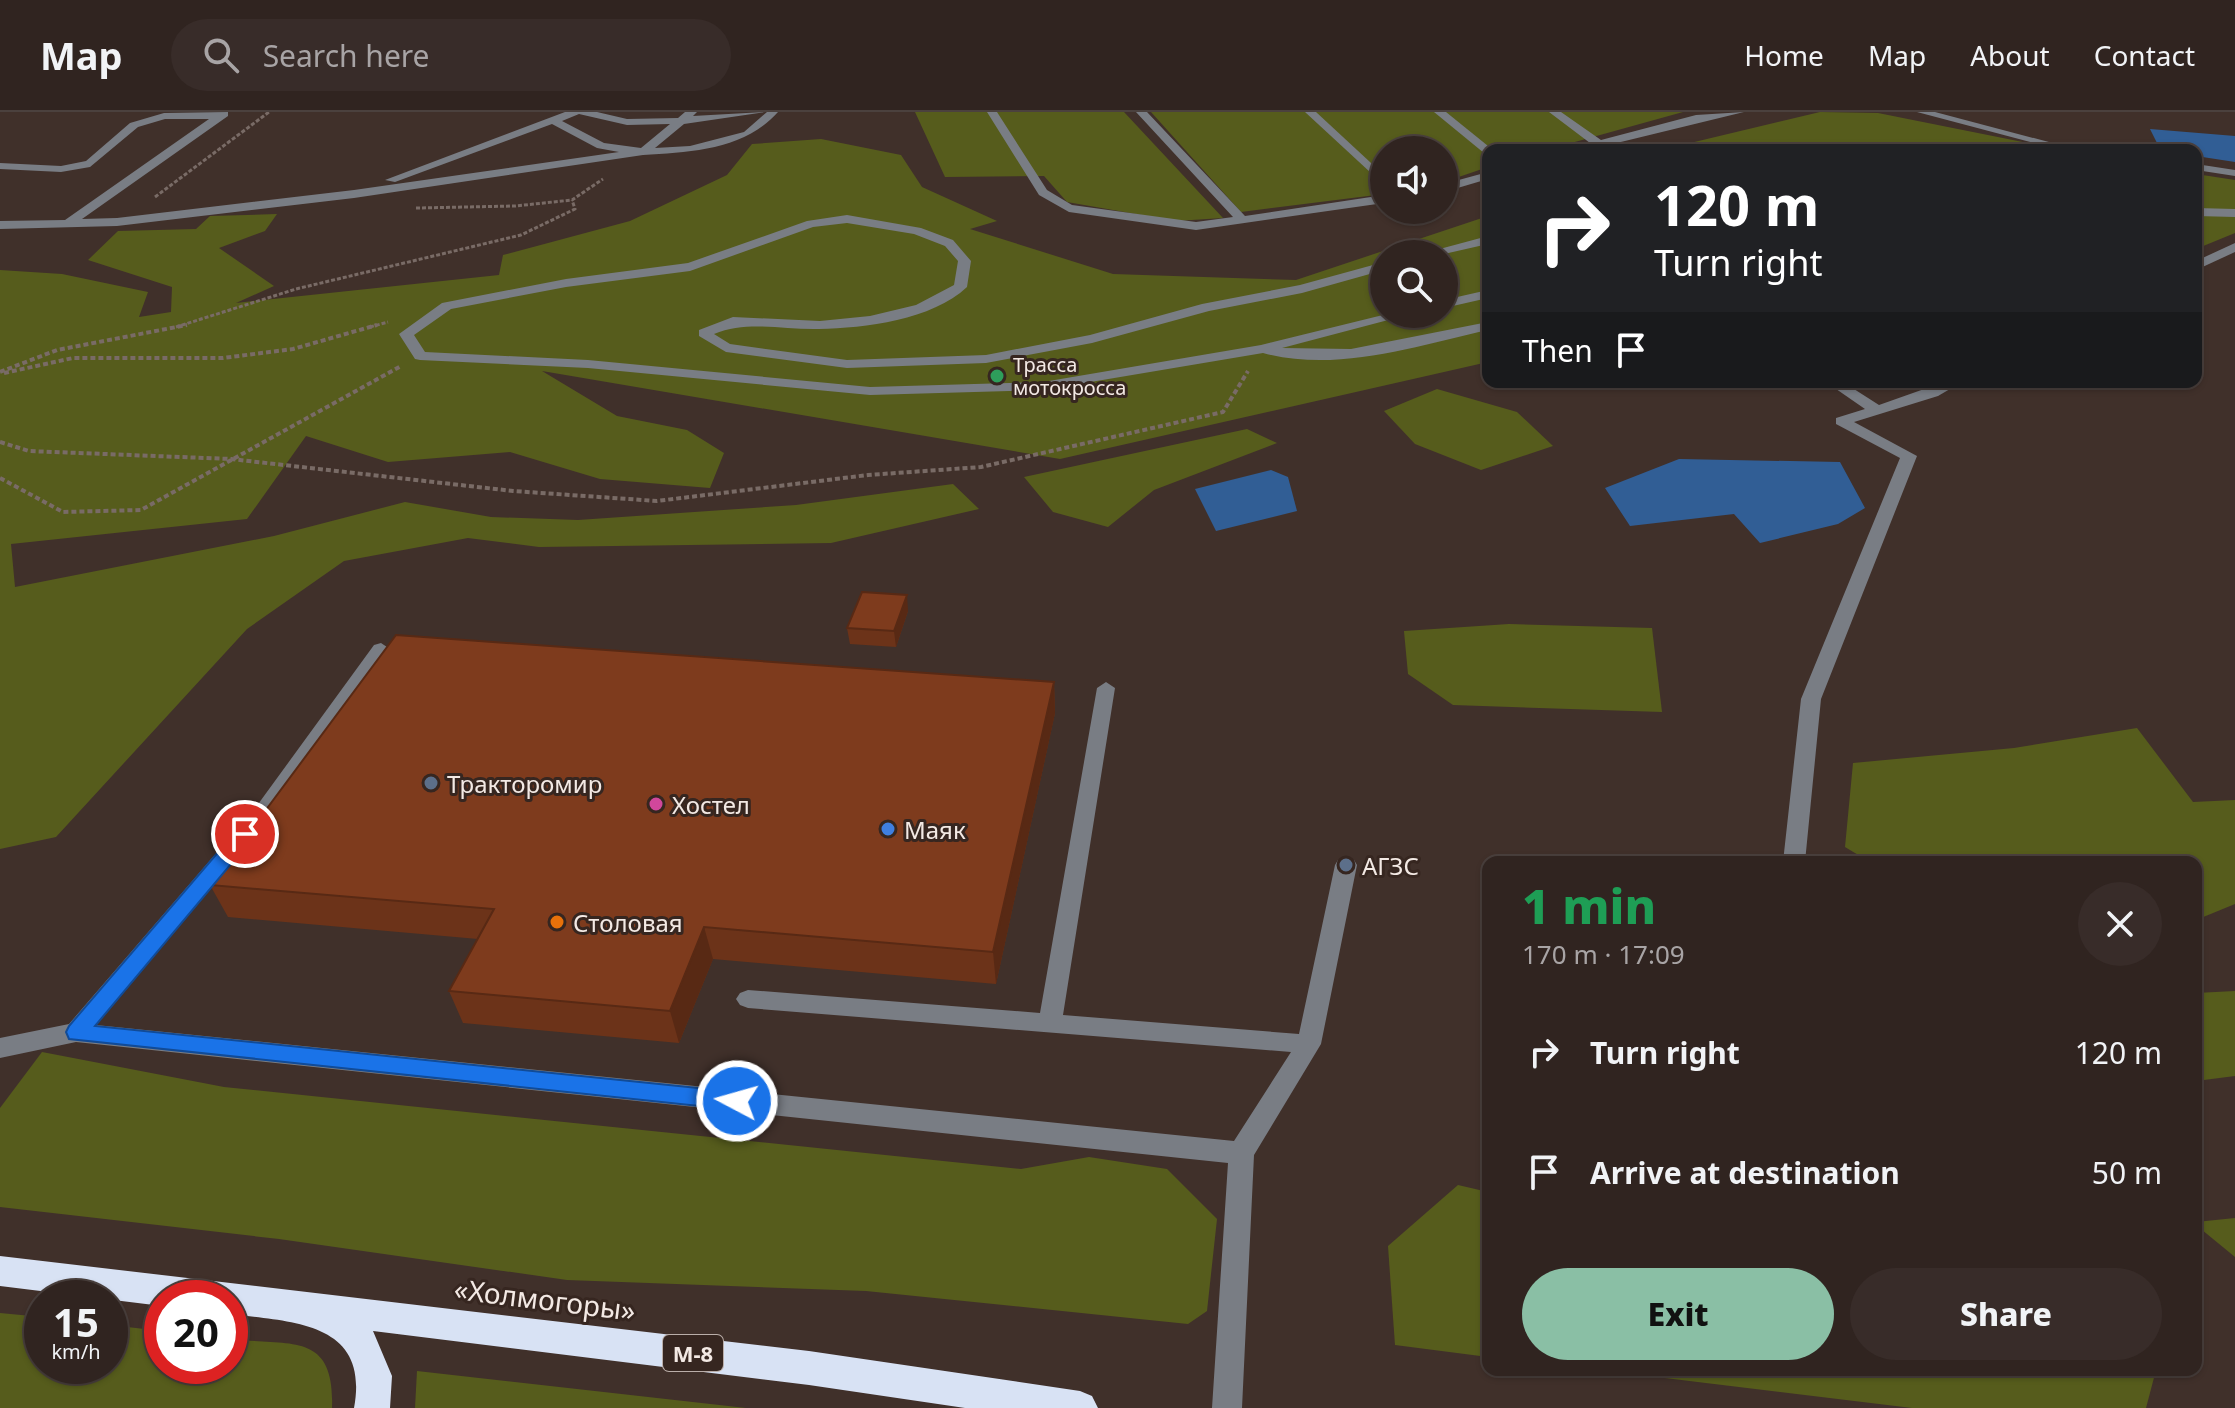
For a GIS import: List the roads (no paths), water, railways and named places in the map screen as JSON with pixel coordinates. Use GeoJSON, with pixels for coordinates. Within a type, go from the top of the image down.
{"type":"FeatureCollection","features":[{"type":"Feature","properties":{"kind":"highway","name":"«Холмогоры»"},"geometry":{"type":"LineString","coordinates":[[0,1271],[809,1368],[1080,1408]]}},
{"type":"Feature","properties":{"kind":"highway"},"geometry":{"type":"LineString","coordinates":[[305,1306],[341,1323],[369,1349],[377,1386],[372,1408]]}},
{"type":"Feature","properties":{"kind":"street"},"geometry":{"type":"LineString","coordinates":[[354,194],[575,112]]}},
{"type":"Feature","properties":{"kind":"street"},"geometry":{"type":"LineString","coordinates":[[582,112],[627,122],[681,121],[760,112]]}},
{"type":"Feature","properties":{"kind":"street"},"geometry":{"type":"LineString","coordinates":[[552,120],[601,146],[643,152],[692,112]]}},
{"type":"Feature","properties":{"kind":"street"},"geometry":{"type":"LineString","coordinates":[[0,225],[117,222],[354,194],[643,152],[690,149],[748,134],[773,112]]}},
{"type":"Feature","properties":{"kind":"street"},"geometry":{"type":"LineString","coordinates":[[992,112],[1043,192],[1069,208],[1196,226],[1370,201]]}},
{"type":"Feature","properties":{"kind":"street"},"geometry":{"type":"LineString","coordinates":[[1141,112],[1242,220]]}},
{"type":"Feature","properties":{"kind":"street"},"geometry":{"type":"LineString","coordinates":[[1310,112],[1370,168]]}},
{"type":"Feature","properties":{"kind":"street"},"geometry":{"type":"LineString","coordinates":[[1439,112],[1482,146]]}},
{"type":"Feature","properties":{"kind":"street"},"geometry":{"type":"LineString","coordinates":[[1554,112],[1598,143]]}},
{"type":"Feature","properties":{"kind":"street"},"geometry":{"type":"LineString","coordinates":[[1595,144],[1691,115],[1739,112]]}},
{"type":"Feature","properties":{"kind":"street"},"geometry":{"type":"LineString","coordinates":[[1922,112],[2049,144]]}},
{"type":"Feature","properties":{"kind":"street"},"geometry":{"type":"LineString","coordinates":[[0,166],[61,169],[90,164],[134,125],[164,116],[224,114]]}},
{"type":"Feature","properties":{"kind":"street"},"geometry":{"type":"LineString","coordinates":[[70,222],[224,114]]}},
{"type":"Feature","properties":{"kind":"street"},"geometry":{"type":"LineString","coordinates":[[2202,168],[2235,173]]}},
{"type":"Feature","properties":{"kind":"street"},"geometry":{"type":"LineString","coordinates":[[1458,184],[1482,177]]}},
{"type":"Feature","properties":{"kind":"street"},"geometry":{"type":"LineString","coordinates":[[2202,212],[2235,213]]}},
{"type":"Feature","properties":{"kind":"street"},"geometry":{"type":"LineString","coordinates":[[1370,270],[1302,289],[1207,307],[1092,339],[986,359],[847,364],[726,348],[704,333],[733,321],[820,325],[870,320],[921,308],[960,287],[965,261],[949,243],[917,231],[847,219],[800,227],[690,267],[566,283],[447,306],[406,334],[420,356],[588,364],[870,391],[1043,386],[1261,349],[1370,322]]}},
{"type":"Feature","properties":{"kind":"street"},"geometry":{"type":"LineString","coordinates":[[1458,247],[1482,241]]}},
{"type":"Feature","properties":{"kind":"street"},"geometry":{"type":"LineString","coordinates":[[2202,263],[2235,247]]}},
{"type":"Feature","properties":{"kind":"street"},"geometry":{"type":"LineString","coordinates":[[1458,301],[1482,295]]}},
{"type":"Feature","properties":{"kind":"street"},"geometry":{"type":"LineString","coordinates":[[1261,349],[1293,356],[1335,357],[1482,327]]}},
{"type":"Feature","properties":{"kind":"street"},"geometry":{"type":"LineString","coordinates":[[1842,388],[1875,409]]}},
{"type":"Feature","properties":{"kind":"street"},"geometry":{"type":"LineString","coordinates":[[1849,388],[1875,409]]}},
{"type":"Feature","properties":{"kind":"street"},"geometry":{"type":"LineString","coordinates":[[1795,856],[1811,699],[1909,456],[1841,421],[1943,388]]}},
{"type":"Feature","properties":{"kind":"street"},"geometry":{"type":"LineString","coordinates":[[76,1032],[263,812],[381,649]]}},
{"type":"Feature","properties":{"kind":"street"},"geometry":{"type":"LineString","coordinates":[[1050,1023],[1106,688]]}},
{"type":"Feature","properties":{"kind":"street"},"geometry":{"type":"LineString","coordinates":[[1227,1408],[1241,1153],[1309,1044],[1346,865]]}},
{"type":"Feature","properties":{"kind":"street"},"geometry":{"type":"LineString","coordinates":[[748,999],[1309,1044]]}},
{"type":"Feature","properties":{"kind":"street"},"geometry":{"type":"LineString","coordinates":[[0,1048],[76,1032],[1241,1153]]}},
{"type":"Feature","properties":{"kind":"water"},"geometry":{"type":"Polygon","coordinates":[[[2150,129],[2235,136],[2235,162],[2202,157],[2202,144],[2158,144],[2150,129]]]}},
{"type":"Feature","properties":{"kind":"water"},"geometry":{"type":"Polygon","coordinates":[[[1679,459],[1840,462],[1865,508],[1838,524],[1760,543],[1734,514],[1630,526],[1605,488],[1679,459]]]}},
{"type":"Feature","properties":{"kind":"water"},"geometry":{"type":"Polygon","coordinates":[[[1271,470],[1288,477],[1297,511],[1216,531],[1195,489],[1271,470]]]}},
{"type":"Feature","properties":{"kind":"place","name":"Трасса мотокросса"},"geometry":{"type":"Point","coordinates":[997,376]}},
{"type":"Feature","properties":{"kind":"place","name":"Тракторомир"},"geometry":{"type":"Point","coordinates":[431,783]}},
{"type":"Feature","properties":{"kind":"place","name":"Хостел"},"geometry":{"type":"Point","coordinates":[656,804]}},
{"type":"Feature","properties":{"kind":"place","name":"Маяк"},"geometry":{"type":"Point","coordinates":[888,829]}},
{"type":"Feature","properties":{"kind":"place","name":"АГЗС"},"geometry":{"type":"Point","coordinates":[1346,865]}},
{"type":"Feature","properties":{"kind":"place","name":"Столовая"},"geometry":{"type":"Point","coordinates":[557,922]}}]}
